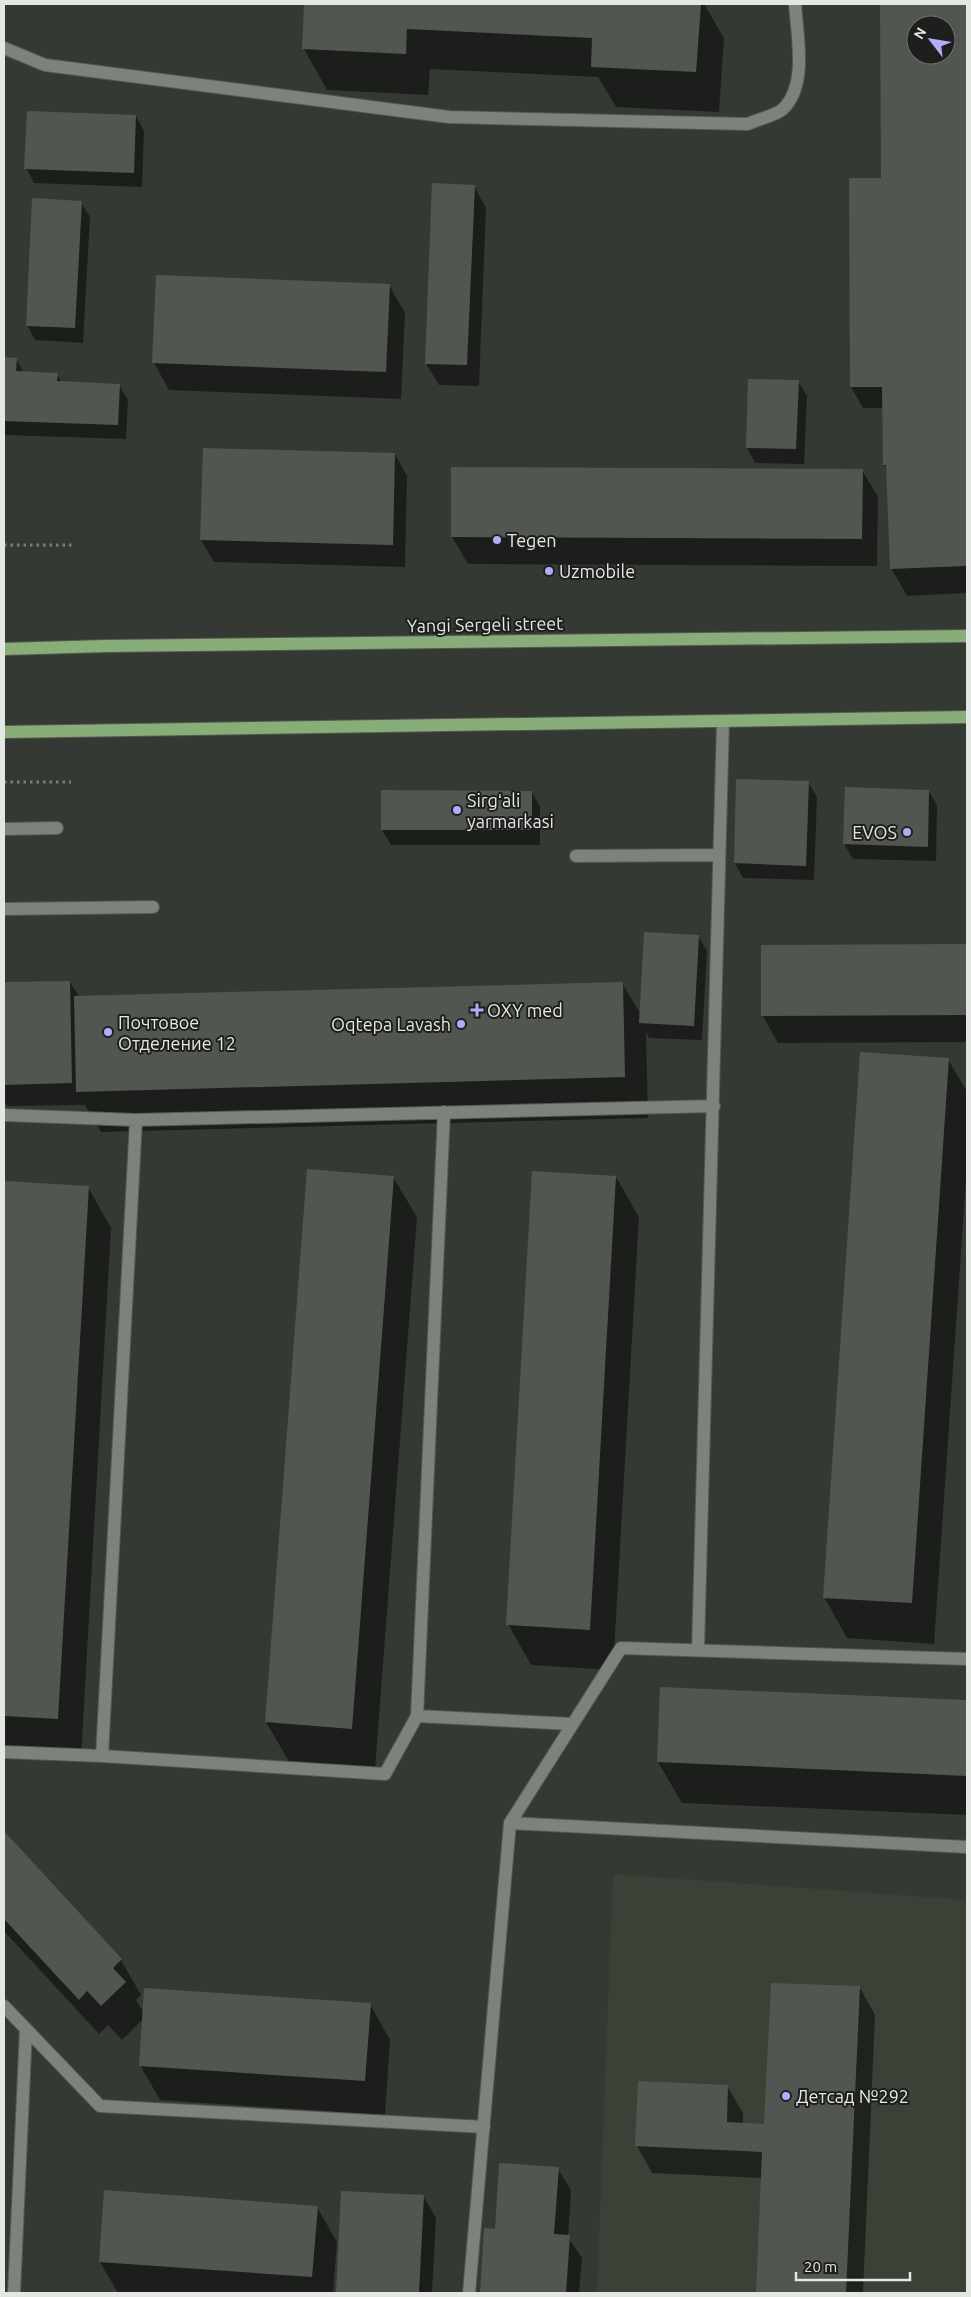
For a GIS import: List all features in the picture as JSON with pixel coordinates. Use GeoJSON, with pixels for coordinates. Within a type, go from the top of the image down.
{"type":"FeatureCollection","features":[{"type":"Feature","properties":{"kind":"main road","name":"Yangi Sergeli street"},"geometry":{"type":"LineString","coordinates":[[4,649],[106,646],[967,636]]}},
{"type":"Feature","properties":{"kind":"main road"},"geometry":{"type":"LineString","coordinates":[[4,732],[967,717]]}},
{"type":"Feature","properties":{"kind":"street"},"geometry":{"type":"LineString","coordinates":[[4,48],[45,65],[449,117],[748,124],[782,110],[794,96],[798,71],[795,4]]}},
{"type":"Feature","properties":{"kind":"street"},"geometry":{"type":"LineString","coordinates":[[698,1650],[723,721]]}},
{"type":"Feature","properties":{"kind":"street"},"geometry":{"type":"LineString","coordinates":[[4,830],[57,828]]}},
{"type":"Feature","properties":{"kind":"street"},"geometry":{"type":"LineString","coordinates":[[576,856],[719,855]]}},
{"type":"Feature","properties":{"kind":"street"},"geometry":{"type":"LineString","coordinates":[[4,909],[153,907]]}},
{"type":"Feature","properties":{"kind":"street"},"geometry":{"type":"LineString","coordinates":[[4,1115],[136,1120],[714,1106]]}},
{"type":"Feature","properties":{"kind":"street"},"geometry":{"type":"LineString","coordinates":[[4,1752],[102,1756],[385,1774],[417,1716],[444,1112]]}},
{"type":"Feature","properties":{"kind":"street"},"geometry":{"type":"LineString","coordinates":[[102,1756],[136,1120]]}},
{"type":"Feature","properties":{"kind":"street"},"geometry":{"type":"LineString","coordinates":[[469,2293],[510,1823],[621,1648],[967,1659]]}},
{"type":"Feature","properties":{"kind":"street"},"geometry":{"type":"LineString","coordinates":[[417,1716],[572,1724]]}},
{"type":"Feature","properties":{"kind":"street"},"geometry":{"type":"LineString","coordinates":[[510,1823],[967,1847]]}},
{"type":"Feature","properties":{"kind":"street"},"geometry":{"type":"LineString","coordinates":[[4,2006],[100,2106],[484,2126]]}},
{"type":"Feature","properties":{"kind":"street"},"geometry":{"type":"LineString","coordinates":[[14,2293],[26,2029]]}},
{"type":"Feature","properties":{"kind":"path"},"geometry":{"type":"LineString","coordinates":[[4,545],[75,545]]}},
{"type":"Feature","properties":{"kind":"path"},"geometry":{"type":"LineString","coordinates":[[4,782],[71,782]]}},
{"type":"Feature","properties":{"kind":"shaded area","name":"Детсад №292"},"geometry":{"type":"Polygon","coordinates":[[[613,1874],[967,1900],[967,2293],[597,2293],[613,1874]]]}},
{"type":"Feature","properties":{"kind":"building"},"geometry":{"type":"Polygon","coordinates":[[[304,4],[701,4],[696,72],[591,67],[592,38],[407,29],[406,54],[302,49],[304,4]]]}},
{"type":"Feature","properties":{"kind":"building"},"geometry":{"type":"Polygon","coordinates":[[[880,4],[967,4],[967,566],[890,569],[886,465],[883,465],[882,387],[850,387],[849,178],[881,178],[880,4]]]}},
{"type":"Feature","properties":{"kind":"building"},"geometry":{"type":"Polygon","coordinates":[[[27,111],[136,115],[134,173],[24,169],[27,111]]]}},
{"type":"Feature","properties":{"kind":"building"},"geometry":{"type":"Polygon","coordinates":[[[432,183],[475,185],[467,365],[425,364],[432,183]]]}},
{"type":"Feature","properties":{"kind":"building"},"geometry":{"type":"Polygon","coordinates":[[[32,198],[82,201],[75,328],[26,326],[32,198]]]}},
{"type":"Feature","properties":{"kind":"building"},"geometry":{"type":"Polygon","coordinates":[[[156,275],[390,284],[386,372],[152,363],[156,275]]]}},
{"type":"Feature","properties":{"kind":"building"},"geometry":{"type":"Polygon","coordinates":[[[4,357],[17,358],[16,371],[58,373],[57,381],[120,384],[118,425],[4,421],[4,357]]]}},
{"type":"Feature","properties":{"kind":"building"},"geometry":{"type":"Polygon","coordinates":[[[748,379],[799,380],[796,449],[746,448],[748,379]]]}},
{"type":"Feature","properties":{"kind":"building"},"geometry":{"type":"Polygon","coordinates":[[[203,448],[395,453],[393,545],[200,540],[203,448]]]}},
{"type":"Feature","properties":{"kind":"building"},"geometry":{"type":"Polygon","coordinates":[[[451,467],[863,469],[862,539],[451,537],[451,467]]]}},
{"type":"Feature","properties":{"kind":"building"},"geometry":{"type":"Polygon","coordinates":[[[736,779],[809,781],[806,866],[734,863],[736,779]]]}},
{"type":"Feature","properties":{"kind":"building"},"geometry":{"type":"Polygon","coordinates":[[[845,787],[929,790],[928,847],[843,844],[845,787]]]}},
{"type":"Feature","properties":{"kind":"building","name":"Sirgʻali yarmarkasi"},"geometry":{"type":"Polygon","coordinates":[[[381,790],[532,791],[532,830],[381,830],[381,790]]]}},
{"type":"Feature","properties":{"kind":"building"},"geometry":{"type":"Polygon","coordinates":[[[644,932],[699,935],[694,1026],[639,1023],[644,932]]]}},
{"type":"Feature","properties":{"kind":"building"},"geometry":{"type":"Polygon","coordinates":[[[967,944],[967,1015],[761,1016],[761,945],[967,944]]]}},
{"type":"Feature","properties":{"kind":"building"},"geometry":{"type":"Polygon","coordinates":[[[70,981],[72,1083],[4,1085],[4,982],[70,981]]]}},
{"type":"Feature","properties":{"kind":"building"},"geometry":{"type":"Polygon","coordinates":[[[623,982],[625,1077],[76,1092],[74,996],[623,982]]]}},
{"type":"Feature","properties":{"kind":"building"},"geometry":{"type":"Polygon","coordinates":[[[860,1052],[949,1058],[912,1603],[823,1598],[860,1052]]]}},
{"type":"Feature","properties":{"kind":"building"},"geometry":{"type":"Polygon","coordinates":[[[307,1169],[394,1176],[352,1729],[265,1722],[307,1169]]]}},
{"type":"Feature","properties":{"kind":"building"},"geometry":{"type":"Polygon","coordinates":[[[532,1171],[616,1176],[590,1630],[506,1625],[532,1171]]]}},
{"type":"Feature","properties":{"kind":"building"},"geometry":{"type":"Polygon","coordinates":[[[4,1181],[89,1186],[58,1719],[4,1716],[4,1181]]]}},
{"type":"Feature","properties":{"kind":"building"},"geometry":{"type":"Polygon","coordinates":[[[660,1687],[967,1700],[967,1776],[657,1762],[660,1687]]]}},
{"type":"Feature","properties":{"kind":"building"},"geometry":{"type":"Polygon","coordinates":[[[4,1831],[122,1959],[113,1968],[126,1982],[101,2006],[87,1991],[79,2000],[4,1919],[4,1831]]]}},
{"type":"Feature","properties":{"kind":"building"},"geometry":{"type":"Polygon","coordinates":[[[771,1983],[860,1986],[846,2293],[756,2293],[762,2152],[635,2146],[638,2081],[728,2085],[727,2122],[764,2124],[771,1983]]]}},
{"type":"Feature","properties":{"kind":"building"},"geometry":{"type":"Polygon","coordinates":[[[144,1988],[371,2003],[365,2081],[139,2066],[144,1988]]]}},
{"type":"Feature","properties":{"kind":"building"},"geometry":{"type":"Polygon","coordinates":[[[499,2163],[559,2167],[554,2234],[570,2235],[566,2293],[480,2293],[484,2228],[495,2229],[499,2163]]]}},
{"type":"Feature","properties":{"kind":"building"},"geometry":{"type":"Polygon","coordinates":[[[104,2190],[318,2206],[312,2277],[99,2262],[104,2190]]]}},
{"type":"Feature","properties":{"kind":"building"},"geometry":{"type":"Polygon","coordinates":[[[341,2191],[424,2195],[419,2293],[336,2293],[341,2191]]]}},
{"type":"Feature","properties":{"kind":"place","name":"Tegen"},"geometry":{"type":"Point","coordinates":[497,540]}},
{"type":"Feature","properties":{"kind":"place","name":"Uzmobile"},"geometry":{"type":"Point","coordinates":[549,571]}},
{"type":"Feature","properties":{"kind":"place","name":"Sirgʻali yarmarkasi"},"geometry":{"type":"Point","coordinates":[457,810]}},
{"type":"Feature","properties":{"kind":"place","name":"EVOS"},"geometry":{"type":"Point","coordinates":[907,832]}},
{"type":"Feature","properties":{"kind":"place","name":"OXY med"},"geometry":{"type":"Point","coordinates":[477,1010]}},
{"type":"Feature","properties":{"kind":"place","name":"Oqtepa Lavash"},"geometry":{"type":"Point","coordinates":[461,1024]}},
{"type":"Feature","properties":{"kind":"place","name":"Почтовое Отделение 12"},"geometry":{"type":"Point","coordinates":[108,1032]}},
{"type":"Feature","properties":{"kind":"place","name":"Детсад №292"},"geometry":{"type":"Point","coordinates":[786,2096]}}]}
